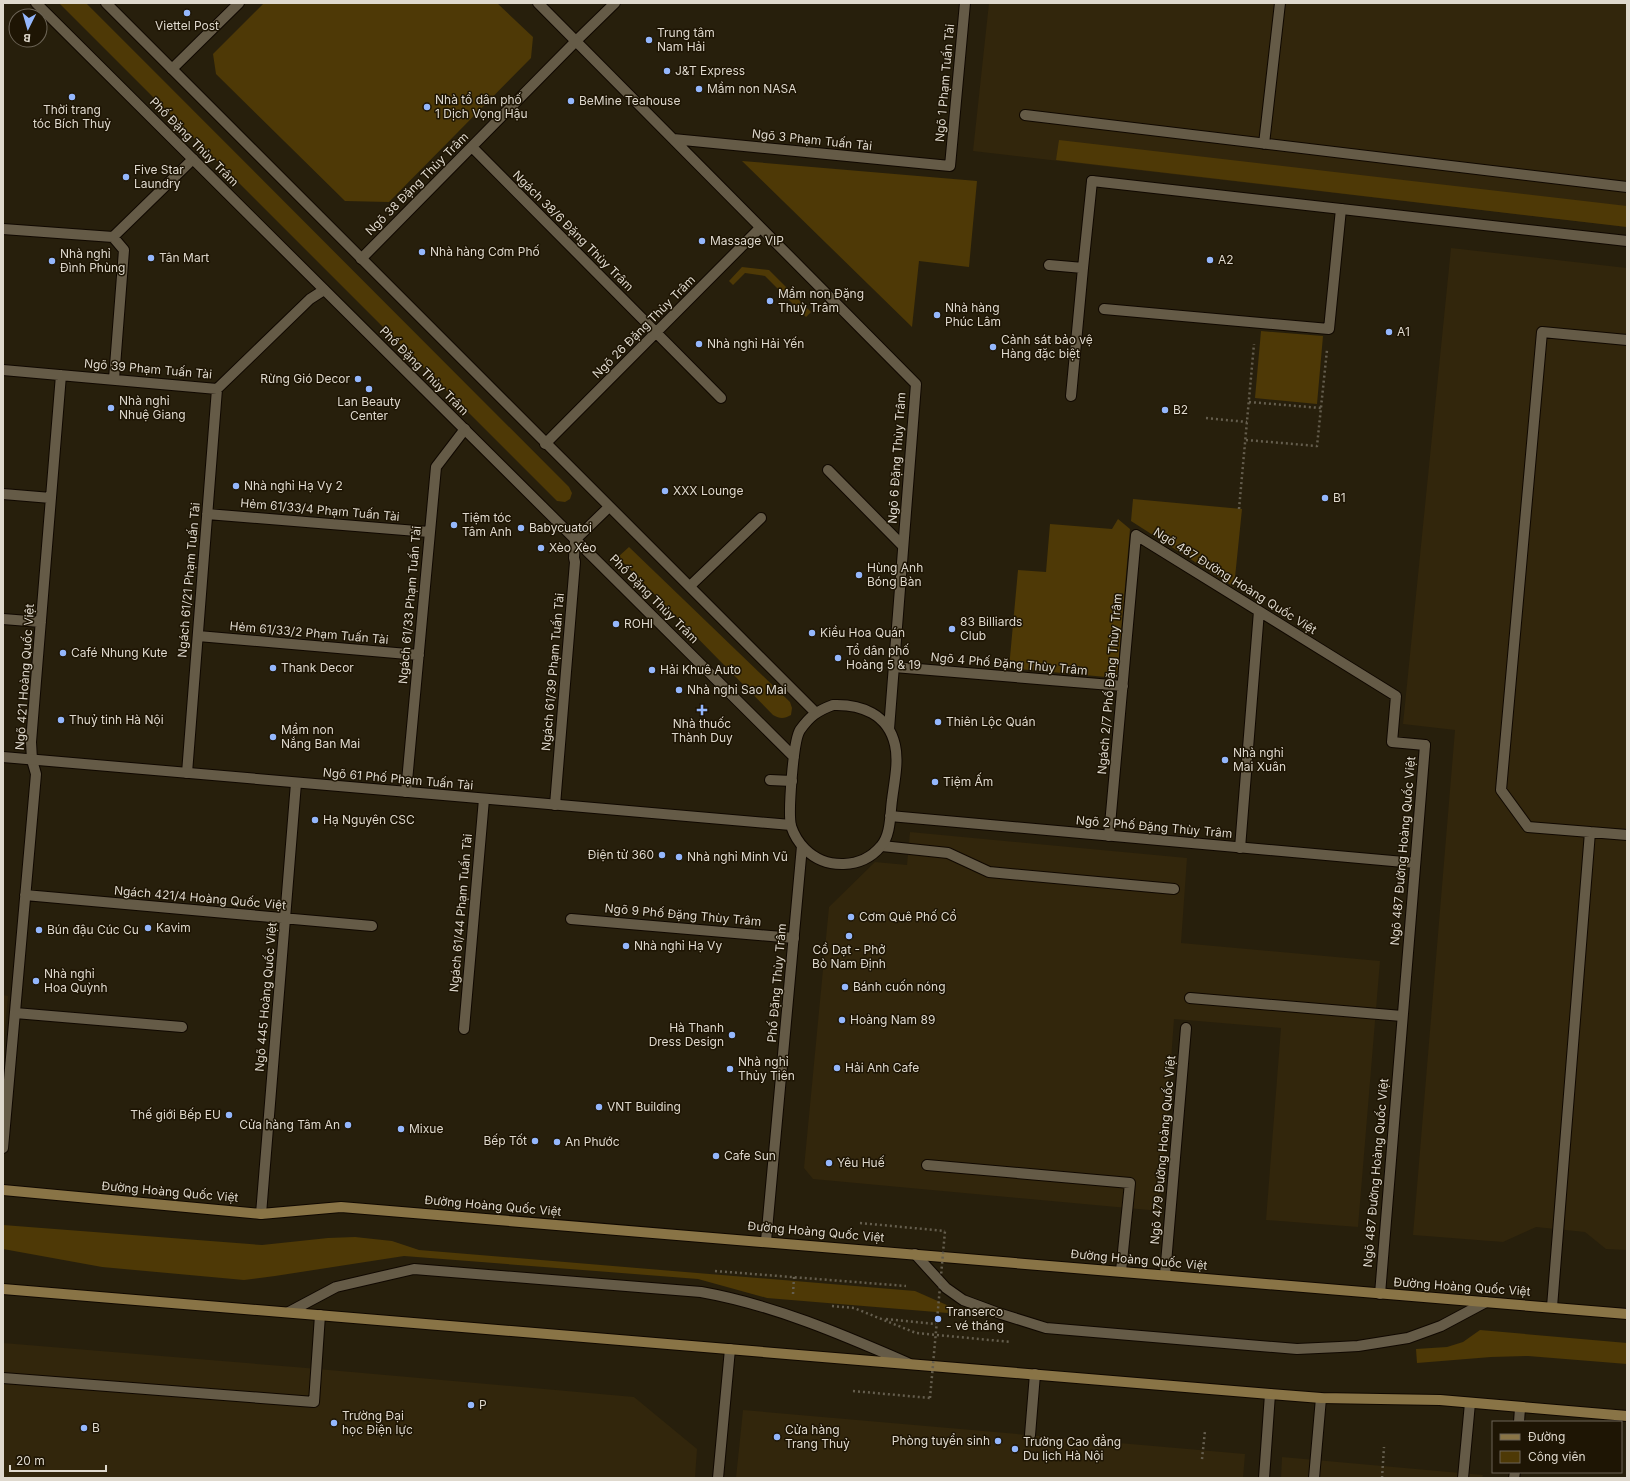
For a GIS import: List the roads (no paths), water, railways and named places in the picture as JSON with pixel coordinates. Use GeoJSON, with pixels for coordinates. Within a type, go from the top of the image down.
{"type":"FeatureCollection","features":[{"type":"Feature","properties":{"kind":"main road","name":"Đường Hoàng Quốc Việt"},"geometry":{"type":"LineString","coordinates":[[3,1190],[261,1214],[341,1207],[766,1241],[1627,1314]]}},
{"type":"Feature","properties":{"kind":"main road"},"geometry":{"type":"LineString","coordinates":[[3,1289],[1321,1398],[1440,1400],[1627,1416]]}},
{"type":"Feature","properties":{"kind":"street","name":"Phố Đặng Thùy Trâm"},"geometry":{"type":"LineString","coordinates":[[36,3],[794,757]]}},
{"type":"Feature","properties":{"kind":"street"},"geometry":{"type":"LineString","coordinates":[[106,3],[545,444],[690,586],[815,712]]}},
{"type":"Feature","properties":{"kind":"street"},"geometry":{"type":"LineString","coordinates":[[172,69],[238,3]]}},
{"type":"Feature","properties":{"kind":"street"},"geometry":{"type":"LineString","coordinates":[[538,3],[760,228]]}},
{"type":"Feature","properties":{"kind":"street","name":"Ngõ 38 Đặng Thùy Trâm"},"geometry":{"type":"LineString","coordinates":[[361,259],[615,3]]}},
{"type":"Feature","properties":{"kind":"street","name":"Ngõ 1 Phạm Tuấn Tài"},"geometry":{"type":"LineString","coordinates":[[950,166],[965,3]]}},
{"type":"Feature","properties":{"kind":"street"},"geometry":{"type":"LineString","coordinates":[[1264,144],[1280,3]]}},
{"type":"Feature","properties":{"kind":"street"},"geometry":{"type":"LineString","coordinates":[[1025,115],[1627,187]]}},
{"type":"Feature","properties":{"kind":"street","name":"Ngõ 3 Phạm Tuấn Tài"},"geometry":{"type":"LineString","coordinates":[[673,139],[950,166]]}},
{"type":"Feature","properties":{"kind":"street","name":"Ngách 38/6 Đặng Thùy Trâm"},"geometry":{"type":"LineString","coordinates":[[472,147],[721,398]]}},
{"type":"Feature","properties":{"kind":"street"},"geometry":{"type":"LineString","coordinates":[[113,237],[193,159]]}},
{"type":"Feature","properties":{"kind":"street"},"geometry":{"type":"LineString","coordinates":[[1070,396],[1092,181],[1627,241]]}},
{"type":"Feature","properties":{"kind":"street"},"geometry":{"type":"LineString","coordinates":[[1104,309],[1329,329],[1341,209]]}},
{"type":"Feature","properties":{"kind":"street","name":"Ngõ 26 Đặng Thùy Trâm"},"geometry":{"type":"LineString","coordinates":[[545,444],[760,228]]}},
{"type":"Feature","properties":{"kind":"street","name":"Ngõ 6 Đặng Thùy Trâm"},"geometry":{"type":"LineString","coordinates":[[760,228],[916,384],[889,729]]}},
{"type":"Feature","properties":{"kind":"street"},"geometry":{"type":"LineString","coordinates":[[3,229],[113,237],[124,250],[114,380]]}},
{"type":"Feature","properties":{"kind":"street"},"geometry":{"type":"LineString","coordinates":[[1049,265],[1083,268]]}},
{"type":"Feature","properties":{"kind":"street","name":"Ngõ 39 Phạm Tuấn Tài"},"geometry":{"type":"LineString","coordinates":[[3,370],[217,388],[310,299],[324,290]]}},
{"type":"Feature","properties":{"kind":"street"},"geometry":{"type":"LineString","coordinates":[[1627,340],[1542,332],[1501,790],[1528,827],[1627,835]]}},
{"type":"Feature","properties":{"kind":"street","name":"Ngõ 421 Hoàng Quốc Việt"},"geometry":{"type":"LineString","coordinates":[[3,1148],[36,774],[32,760],[31,742],[61,375]]}},
{"type":"Feature","properties":{"kind":"street","name":"Ngách 61/21 Phạm Tuấn Tài"},"geometry":{"type":"LineString","coordinates":[[187,773],[217,388]]}},
{"type":"Feature","properties":{"kind":"street","name":"Ngách 61/33 Phạm Tuấn Tài"},"geometry":{"type":"LineString","coordinates":[[406,792],[436,467],[465,429]]}},
{"type":"Feature","properties":{"kind":"street"},"geometry":{"type":"LineString","coordinates":[[828,470],[903,546]]}},
{"type":"Feature","properties":{"kind":"street"},"geometry":{"type":"LineString","coordinates":[[3,494],[51,498]]}},
{"type":"Feature","properties":{"kind":"street"},"geometry":{"type":"LineString","coordinates":[[575,540],[609,507]]}},
{"type":"Feature","properties":{"kind":"street","name":"Hẻm 61/33/4 Phạm Tuấn Tài"},"geometry":{"type":"LineString","coordinates":[[207,514],[430,532]]}},
{"type":"Feature","properties":{"kind":"street"},"geometry":{"type":"LineString","coordinates":[[690,586],[761,518]]}},
{"type":"Feature","properties":{"kind":"street","name":"Ngõ 487 Đường Hoàng Quốc Việt"},"geometry":{"type":"LineString","coordinates":[[1136,535],[1396,696],[1392,742],[1425,745],[1380,1294]]}},
{"type":"Feature","properties":{"kind":"street","name":"Ngách 2/7 Phố Đặng Thùy Trâm"},"geometry":{"type":"LineString","coordinates":[[1110,836],[1136,535]]}},
{"type":"Feature","properties":{"kind":"street","name":"Ngách 61/39 Phạm Tuấn Tài"},"geometry":{"type":"LineString","coordinates":[[556,805],[575,562],[575,540]]}},
{"type":"Feature","properties":{"kind":"street"},"geometry":{"type":"LineString","coordinates":[[1240,848],[1259,611]]}},
{"type":"Feature","properties":{"kind":"street"},"geometry":{"type":"LineString","coordinates":[[3,619],[41,622]]}},
{"type":"Feature","properties":{"kind":"street","name":"Hẻm 61/33/2 Phạm Tuấn Tài"},"geometry":{"type":"LineString","coordinates":[[198,636],[419,655]]}},
{"type":"Feature","properties":{"kind":"street","name":"Ngõ 4 Phố Đặng Thùy Trâm"},"geometry":{"type":"LineString","coordinates":[[894,667],[1123,686]]}},
{"type":"Feature","properties":{"kind":"street"},"geometry":{"type":"LineString","coordinates":[[833,705],[864,708],[877,716],[889,729],[896,746],[896,763],[888,833],[882,846],[874,853],[860,861],[843,865],[828,863],[819,859],[809,853],[796,839],[791,826],[790,814],[794,757],[799,731],[815,712],[833,705]]}},
{"type":"Feature","properties":{"kind":"street","name":"Ngõ 61 Phố Phạm Tuấn Tài"},"geometry":{"type":"LineString","coordinates":[[3,757],[791,826]]}},
{"type":"Feature","properties":{"kind":"street"},"geometry":{"type":"LineString","coordinates":[[770,780],[792,781]]}},
{"type":"Feature","properties":{"kind":"street","name":"Ngõ 445 Hoàng Quốc Việt"},"geometry":{"type":"LineString","coordinates":[[261,1214],[296,783]]}},
{"type":"Feature","properties":{"kind":"street","name":"Ngách 61/44 Phạm Tuấn Tài"},"geometry":{"type":"LineString","coordinates":[[464,1029],[484,799]]}},
{"type":"Feature","properties":{"kind":"street","name":"Ngõ 2 Phố Đặng Thùy Trâm"},"geometry":{"type":"LineString","coordinates":[[890,816],[1415,863]]}},
{"type":"Feature","properties":{"kind":"street"},"geometry":{"type":"LineString","coordinates":[[1552,1307],[1590,832]]}},
{"type":"Feature","properties":{"kind":"street","name":"Phố Đặng Thùy Trâm"},"geometry":{"type":"LineString","coordinates":[[766,1241],[802,846]]}},
{"type":"Feature","properties":{"kind":"street"},"geometry":{"type":"LineString","coordinates":[[882,846],[948,853],[989,872],[1174,890]]}},
{"type":"Feature","properties":{"kind":"street","name":"Ngách 421/4 Hoàng Quốc Việt"},"geometry":{"type":"LineString","coordinates":[[25,895],[372,926]]}},
{"type":"Feature","properties":{"kind":"street","name":"Ngõ 9 Phố Đặng Thùy Trâm"},"geometry":{"type":"LineString","coordinates":[[571,919],[794,938]]}},
{"type":"Feature","properties":{"kind":"street"},"geometry":{"type":"LineString","coordinates":[[1190,998],[1402,1016]]}},
{"type":"Feature","properties":{"kind":"street"},"geometry":{"type":"LineString","coordinates":[[15,1013],[182,1027]]}},
{"type":"Feature","properties":{"kind":"street","name":"Ngõ 479 Đường Hoàng Quốc Việt"},"geometry":{"type":"LineString","coordinates":[[1165,1275],[1186,1028]]}},
{"type":"Feature","properties":{"kind":"street"},"geometry":{"type":"LineString","coordinates":[[927,1165],[1130,1183],[1121,1271]]}},
{"type":"Feature","properties":{"kind":"street"},"geometry":{"type":"LineString","coordinates":[[914,1254],[946,1288],[963,1300],[1046,1328],[1297,1349],[1346,1347],[1408,1338],[1441,1326],[1486,1302]]}},
{"type":"Feature","properties":{"kind":"street"},"geometry":{"type":"LineString","coordinates":[[289,1312],[336,1287],[414,1269],[702,1292],[731,1297],[762,1306],[837,1332],[909,1363]]}},
{"type":"Feature","properties":{"kind":"street"},"geometry":{"type":"LineString","coordinates":[[3,1378],[314,1402],[320,1315]]}},
{"type":"Feature","properties":{"kind":"street"},"geometry":{"type":"LineString","coordinates":[[718,1478],[730,1349]]}},
{"type":"Feature","properties":{"kind":"street"},"geometry":{"type":"LineString","coordinates":[[1030,1435],[1035,1374]]}},
{"type":"Feature","properties":{"kind":"street"},"geometry":{"type":"LineString","coordinates":[[1264,1478],[1270,1394]]}},
{"type":"Feature","properties":{"kind":"street"},"geometry":{"type":"LineString","coordinates":[[1314,1478],[1321,1398]]}},
{"type":"Feature","properties":{"kind":"street"},"geometry":{"type":"LineString","coordinates":[[1463,1478],[1470,1403]]}},
{"type":"Feature","properties":{"kind":"street"},"geometry":{"type":"LineString","coordinates":[[1519,1421],[1520,1408]]}},
{"type":"Feature","properties":{"kind":"place","name":"Viettel Post"},"geometry":{"type":"Point","coordinates":[187,13]}},
{"type":"Feature","properties":{"kind":"place","name":"Trung tâm Nam Hải"},"geometry":{"type":"Point","coordinates":[649,40]}},
{"type":"Feature","properties":{"kind":"place","name":"J&T Express"},"geometry":{"type":"Point","coordinates":[667,71]}},
{"type":"Feature","properties":{"kind":"place","name":"Mầm non NASA"},"geometry":{"type":"Point","coordinates":[699,89]}},
{"type":"Feature","properties":{"kind":"place","name":"Thời trang tóc Bích Thuỷ"},"geometry":{"type":"Point","coordinates":[72,97]}},
{"type":"Feature","properties":{"kind":"place","name":"BeMine Teahouse"},"geometry":{"type":"Point","coordinates":[571,101]}},
{"type":"Feature","properties":{"kind":"place","name":"Nhà tổ dân phố 1 Dịch Vọng Hậu"},"geometry":{"type":"Point","coordinates":[427,107]}},
{"type":"Feature","properties":{"kind":"place","name":"Five Star Laundry"},"geometry":{"type":"Point","coordinates":[126,177]}},
{"type":"Feature","properties":{"kind":"place","name":"Massage VIP"},"geometry":{"type":"Point","coordinates":[702,241]}},
{"type":"Feature","properties":{"kind":"place","name":"Nhà hàng Cơm Phố"},"geometry":{"type":"Point","coordinates":[422,252]}},
{"type":"Feature","properties":{"kind":"place","name":"Tân Mart"},"geometry":{"type":"Point","coordinates":[151,258]}},
{"type":"Feature","properties":{"kind":"place","name":"A2"},"geometry":{"type":"Point","coordinates":[1210,260]}},
{"type":"Feature","properties":{"kind":"place","name":"Nhà nghỉ Đình Phùng"},"geometry":{"type":"Point","coordinates":[52,261]}},
{"type":"Feature","properties":{"kind":"place","name":"Mầm non Đặng Thuỳ Trâm"},"geometry":{"type":"Point","coordinates":[770,301]}},
{"type":"Feature","properties":{"kind":"place","name":"Nhà hàng Phúc Lâm"},"geometry":{"type":"Point","coordinates":[937,315]}},
{"type":"Feature","properties":{"kind":"place","name":"A1"},"geometry":{"type":"Point","coordinates":[1389,332]}},
{"type":"Feature","properties":{"kind":"place","name":"Nhà nghỉ Hải Yến"},"geometry":{"type":"Point","coordinates":[699,344]}},
{"type":"Feature","properties":{"kind":"place","name":"Cảnh sát bảo vệ Hàng đặc biệt"},"geometry":{"type":"Point","coordinates":[993,347]}},
{"type":"Feature","properties":{"kind":"place","name":"Rừng Gió Decor"},"geometry":{"type":"Point","coordinates":[358,379]}},
{"type":"Feature","properties":{"kind":"place","name":"Lan Beauty Center"},"geometry":{"type":"Point","coordinates":[369,389]}},
{"type":"Feature","properties":{"kind":"place","name":"Nhà nghỉ Nhuệ Giang"},"geometry":{"type":"Point","coordinates":[111,408]}},
{"type":"Feature","properties":{"kind":"place","name":"B2"},"geometry":{"type":"Point","coordinates":[1165,410]}},
{"type":"Feature","properties":{"kind":"place","name":"Nhà nghỉ Hạ Vy 2"},"geometry":{"type":"Point","coordinates":[236,486]}},
{"type":"Feature","properties":{"kind":"place","name":"XXX Lounge"},"geometry":{"type":"Point","coordinates":[665,491]}},
{"type":"Feature","properties":{"kind":"place","name":"B1"},"geometry":{"type":"Point","coordinates":[1325,498]}},
{"type":"Feature","properties":{"kind":"place","name":"Tiệm tóc Tâm Anh"},"geometry":{"type":"Point","coordinates":[454,525]}},
{"type":"Feature","properties":{"kind":"place","name":"Babycuatoi"},"geometry":{"type":"Point","coordinates":[521,528]}},
{"type":"Feature","properties":{"kind":"place","name":"Xèo Xèo"},"geometry":{"type":"Point","coordinates":[541,548]}},
{"type":"Feature","properties":{"kind":"place","name":"Hùng Anh Bóng Bàn"},"geometry":{"type":"Point","coordinates":[859,575]}},
{"type":"Feature","properties":{"kind":"place","name":"ROHI"},"geometry":{"type":"Point","coordinates":[616,624]}},
{"type":"Feature","properties":{"kind":"place","name":"83 Billiards Club"},"geometry":{"type":"Point","coordinates":[952,629]}},
{"type":"Feature","properties":{"kind":"place","name":"Kiều Hoa Quán"},"geometry":{"type":"Point","coordinates":[812,633]}},
{"type":"Feature","properties":{"kind":"place","name":"Café Nhung Kute"},"geometry":{"type":"Point","coordinates":[63,653]}},
{"type":"Feature","properties":{"kind":"place","name":"Tổ dân phố Hoàng 5 & 19"},"geometry":{"type":"Point","coordinates":[838,658]}},
{"type":"Feature","properties":{"kind":"place","name":"Thank Decor"},"geometry":{"type":"Point","coordinates":[273,668]}},
{"type":"Feature","properties":{"kind":"place","name":"Hải Khuê Auto"},"geometry":{"type":"Point","coordinates":[652,670]}},
{"type":"Feature","properties":{"kind":"place","name":"Nhà nghỉ Sao Mai"},"geometry":{"type":"Point","coordinates":[679,690]}},
{"type":"Feature","properties":{"kind":"place","name":"Nhà thuốc Thành Duy"},"geometry":{"type":"Point","coordinates":[702,710]}},
{"type":"Feature","properties":{"kind":"place","name":"Thuỷ tinh Hà Nội"},"geometry":{"type":"Point","coordinates":[61,720]}},
{"type":"Feature","properties":{"kind":"place","name":"Thiên Lộc Quán"},"geometry":{"type":"Point","coordinates":[938,722]}},
{"type":"Feature","properties":{"kind":"place","name":"Mầm non Nắng Ban Mai"},"geometry":{"type":"Point","coordinates":[273,737]}},
{"type":"Feature","properties":{"kind":"place","name":"Nhà nghỉ Mai Xuân"},"geometry":{"type":"Point","coordinates":[1225,760]}},
{"type":"Feature","properties":{"kind":"place","name":"Tiệm Ấm"},"geometry":{"type":"Point","coordinates":[935,782]}},
{"type":"Feature","properties":{"kind":"place","name":"Hạ Nguyên CSC"},"geometry":{"type":"Point","coordinates":[315,820]}},
{"type":"Feature","properties":{"kind":"place","name":"Điện tử 360"},"geometry":{"type":"Point","coordinates":[662,855]}},
{"type":"Feature","properties":{"kind":"place","name":"Nhà nghỉ Minh Vũ"},"geometry":{"type":"Point","coordinates":[679,857]}},
{"type":"Feature","properties":{"kind":"place","name":"Cơm Quê Phố Cổ"},"geometry":{"type":"Point","coordinates":[851,917]}},
{"type":"Feature","properties":{"kind":"place","name":"Kavim"},"geometry":{"type":"Point","coordinates":[148,928]}},
{"type":"Feature","properties":{"kind":"place","name":"Bún đậu Cúc Cu"},"geometry":{"type":"Point","coordinates":[39,930]}},
{"type":"Feature","properties":{"kind":"place","name":"Cồ Dạt - Phở Bò Nam Định"},"geometry":{"type":"Point","coordinates":[849,936]}},
{"type":"Feature","properties":{"kind":"place","name":"Nhà nghỉ Hạ Vy"},"geometry":{"type":"Point","coordinates":[626,946]}},
{"type":"Feature","properties":{"kind":"place","name":"Nhà nghỉ Hoa Quỳnh"},"geometry":{"type":"Point","coordinates":[36,981]}},
{"type":"Feature","properties":{"kind":"place","name":"Bánh cuốn nóng"},"geometry":{"type":"Point","coordinates":[845,987]}},
{"type":"Feature","properties":{"kind":"place","name":"Hoàng Nam 89"},"geometry":{"type":"Point","coordinates":[842,1020]}},
{"type":"Feature","properties":{"kind":"place","name":"Hà Thanh Dress Design"},"geometry":{"type":"Point","coordinates":[732,1035]}},
{"type":"Feature","properties":{"kind":"place","name":"Hải Anh Cafe"},"geometry":{"type":"Point","coordinates":[837,1068]}},
{"type":"Feature","properties":{"kind":"place","name":"Nhà nghỉ Thủy Tiên"},"geometry":{"type":"Point","coordinates":[730,1069]}},
{"type":"Feature","properties":{"kind":"place","name":"VNT Building"},"geometry":{"type":"Point","coordinates":[599,1107]}},
{"type":"Feature","properties":{"kind":"place","name":"Thế giới Bếp EU"},"geometry":{"type":"Point","coordinates":[229,1115]}},
{"type":"Feature","properties":{"kind":"place","name":"Cửa hàng Tâm An"},"geometry":{"type":"Point","coordinates":[348,1125]}},
{"type":"Feature","properties":{"kind":"place","name":"Mixue"},"geometry":{"type":"Point","coordinates":[401,1129]}},
{"type":"Feature","properties":{"kind":"place","name":"Bếp Tốt"},"geometry":{"type":"Point","coordinates":[535,1141]}},
{"type":"Feature","properties":{"kind":"place","name":"An Phước"},"geometry":{"type":"Point","coordinates":[557,1142]}},
{"type":"Feature","properties":{"kind":"place","name":"Cafe Sun"},"geometry":{"type":"Point","coordinates":[716,1156]}},
{"type":"Feature","properties":{"kind":"place","name":"Yêu Huế"},"geometry":{"type":"Point","coordinates":[829,1163]}},
{"type":"Feature","properties":{"kind":"place","name":"Transerco - vé tháng"},"geometry":{"type":"Point","coordinates":[938,1319]}},
{"type":"Feature","properties":{"kind":"place","name":"P"},"geometry":{"type":"Point","coordinates":[471,1405]}},
{"type":"Feature","properties":{"kind":"place","name":"Trường Đại học Điện lực"},"geometry":{"type":"Point","coordinates":[334,1423]}},
{"type":"Feature","properties":{"kind":"place","name":"B"},"geometry":{"type":"Point","coordinates":[84,1428]}},
{"type":"Feature","properties":{"kind":"place","name":"Cửa hàng Trang Thuỷ"},"geometry":{"type":"Point","coordinates":[777,1437]}},
{"type":"Feature","properties":{"kind":"place","name":"Phòng tuyển sinh"},"geometry":{"type":"Point","coordinates":[998,1441]}},
{"type":"Feature","properties":{"kind":"place","name":"Trường Cao đẳng Du lịch Hà Nội"},"geometry":{"type":"Point","coordinates":[1015,1449]}}]}
